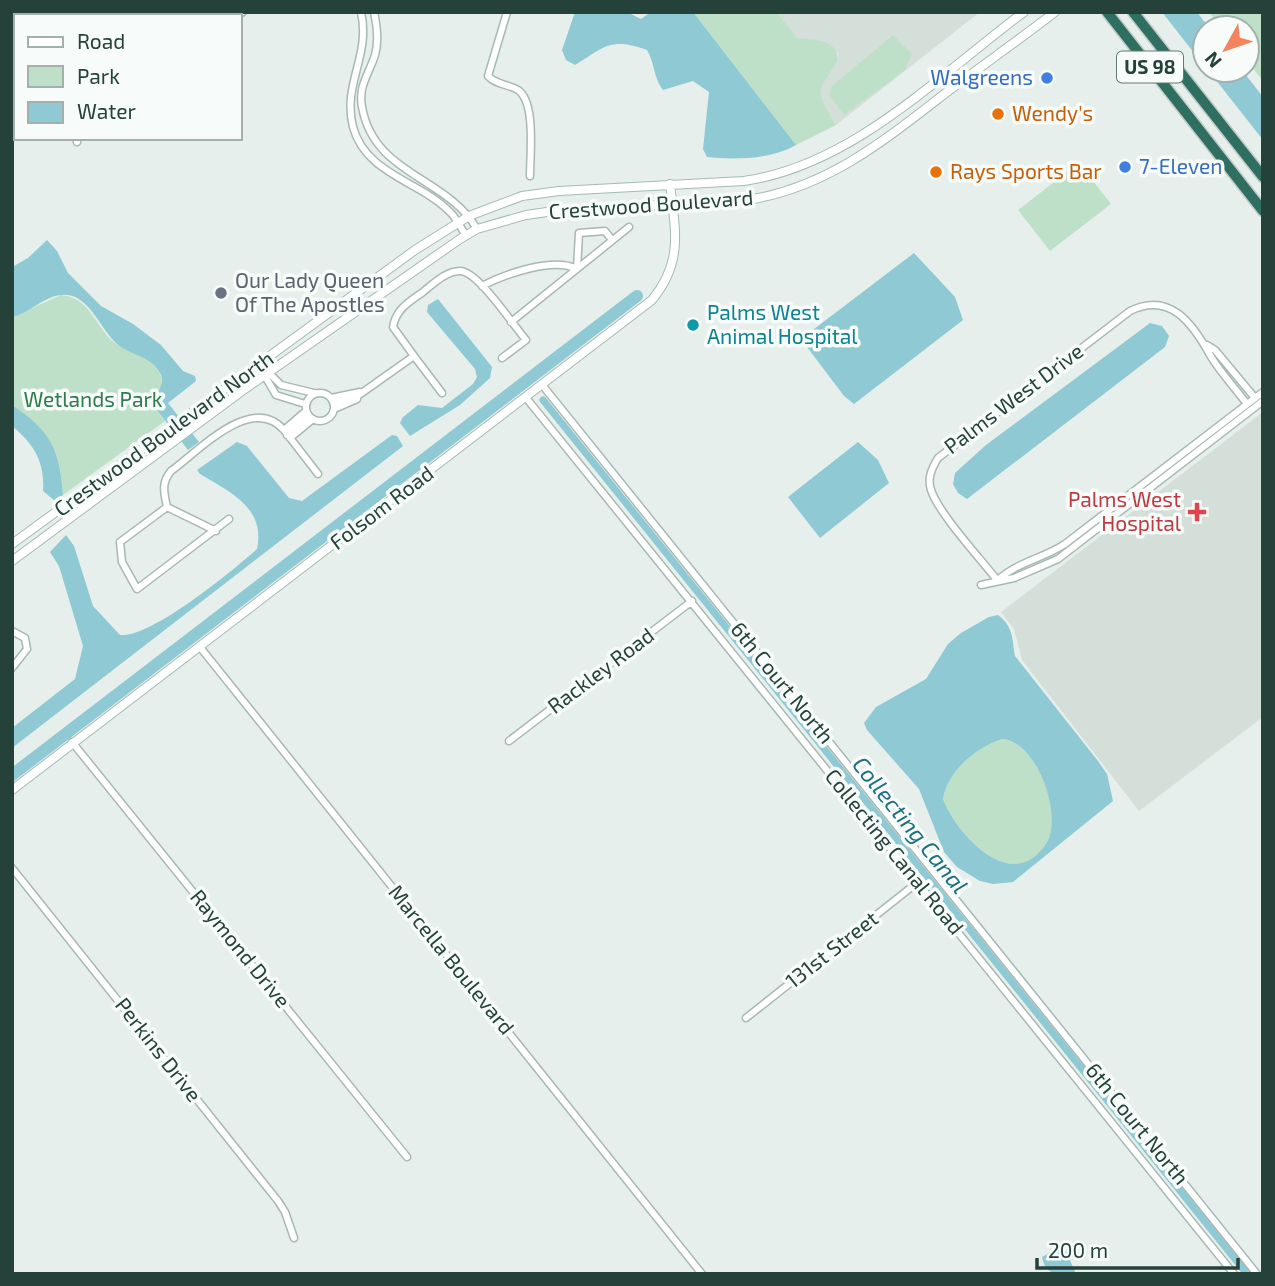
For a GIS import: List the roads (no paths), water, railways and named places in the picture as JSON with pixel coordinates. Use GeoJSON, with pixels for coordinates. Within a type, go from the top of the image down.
{"type":"FeatureCollection","features":[{"type":"Feature","properties":{"kind":"highway","name":"US 98"},"geometry":{"type":"LineString","coordinates":[[1107,12],[1263,211]]}},
{"type":"Feature","properties":{"kind":"highway","name":"US 98"},"geometry":{"type":"LineString","coordinates":[[1133,12],[1263,177]]}},
{"type":"Feature","properties":{"kind":"main road","name":"Crestwood Boulevard"},"geometry":{"type":"LineString","coordinates":[[316,323],[458,222],[522,196],[766,178],[814,162],[864,135],[1024,12]]}},
{"type":"Feature","properties":{"kind":"main road","name":"Crestwood Boulevard"},"geometry":{"type":"LineString","coordinates":[[242,391],[477,229],[526,215],[554,211],[769,197],[817,181],[863,155],[1055,12]]}},
{"type":"Feature","properties":{"kind":"main road","name":"Folsom Road"},"geometry":{"type":"LineString","coordinates":[[12,790],[634,317],[665,285],[676,252],[670,184]]}},
{"type":"Feature","properties":{"kind":"main road","name":"Crestwood Boulevard North"},"geometry":{"type":"LineString","coordinates":[[12,544],[316,323]]}},
{"type":"Feature","properties":{"kind":"main road","name":"Crestwood Boulevard North"},"geometry":{"type":"LineString","coordinates":[[12,561],[242,391]]}},
{"type":"Feature","properties":{"kind":"street"},"geometry":{"type":"LineString","coordinates":[[361,12],[364,46],[349,104],[359,142],[380,166],[451,212],[466,236]]}},
{"type":"Feature","properties":{"kind":"street"},"geometry":{"type":"LineString","coordinates":[[374,12],[376,47],[361,92],[370,136],[388,156],[458,204],[477,229]]}},
{"type":"Feature","properties":{"kind":"street"},"geometry":{"type":"LineString","coordinates":[[508,12],[488,76],[518,90],[528,104],[530,176]]}},
{"type":"Feature","properties":{"kind":"street"},"geometry":{"type":"LineString","coordinates":[[511,322],[629,227]]}},
{"type":"Feature","properties":{"kind":"street"},"geometry":{"type":"LineString","coordinates":[[577,269],[579,233],[605,230],[612,240]]}},
{"type":"Feature","properties":{"kind":"street"},"geometry":{"type":"LineString","coordinates":[[482,286],[505,274],[566,264],[577,269]]}},
{"type":"Feature","properties":{"kind":"street"},"geometry":{"type":"LineString","coordinates":[[442,393],[393,327],[401,308],[446,274],[457,271],[471,274],[526,340],[502,358]]}},
{"type":"Feature","properties":{"kind":"street","name":"Palms West Drive"},"geometry":{"type":"LineString","coordinates":[[997,580],[931,490],[931,469],[938,458],[1140,306],[1162,305],[1177,311],[1189,321],[1247,404]]}},
{"type":"Feature","properties":{"kind":"street","name":"Palms West Drive"},"geometry":{"type":"LineString","coordinates":[[1207,345],[1215,350],[1255,398]]}},
{"type":"Feature","properties":{"kind":"street"},"geometry":{"type":"LineString","coordinates":[[259,366],[276,396],[325,420],[333,404],[356,397],[414,356]]}},
{"type":"Feature","properties":{"kind":"street"},"geometry":{"type":"LineString","coordinates":[[266,375],[281,385],[323,393],[333,404]]}},
{"type":"Feature","properties":{"kind":"street","name":"6th Court North"},"geometry":{"type":"LineString","coordinates":[[543,386],[1257,1274]]}},
{"type":"Feature","properties":{"kind":"street"},"geometry":{"type":"LineString","coordinates":[[997,580],[1010,569],[1058,548],[1263,392]]}},
{"type":"Feature","properties":{"kind":"street"},"geometry":{"type":"LineString","coordinates":[[287,434],[308,413],[314,393]]}},
{"type":"Feature","properties":{"kind":"street","name":"Collecting Canal Road"},"geometry":{"type":"LineString","coordinates":[[527,399],[1234,1274]]}},
{"type":"Feature","properties":{"kind":"street"},"geometry":{"type":"LineString","coordinates":[[981,585],[1014,578],[1058,559],[1263,401]]}},
{"type":"Feature","properties":{"kind":"street"},"geometry":{"type":"LineString","coordinates":[[216,531],[167,507],[163,492],[165,478],[232,426],[254,416],[275,420],[318,474]]}},
{"type":"Feature","properties":{"kind":"street"},"geometry":{"type":"LineString","coordinates":[[167,507],[120,542],[122,562],[137,589],[229,519]]}},
{"type":"Feature","properties":{"kind":"street","name":"Rackley Road"},"geometry":{"type":"LineString","coordinates":[[509,741],[692,601]]}},
{"type":"Feature","properties":{"kind":"street"},"geometry":{"type":"LineString","coordinates":[[12,631],[25,638],[27,649],[12,668]]}},
{"type":"Feature","properties":{"kind":"street","name":"Marcella Boulevard"},"geometry":{"type":"LineString","coordinates":[[200,647],[702,1274]]}},
{"type":"Feature","properties":{"kind":"street","name":"Raymond Drive"},"geometry":{"type":"LineString","coordinates":[[72,742],[407,1157]]}},
{"type":"Feature","properties":{"kind":"street","name":"Perkins Drive"},"geometry":{"type":"LineString","coordinates":[[12,868],[278,1201],[294,1238]]}},
{"type":"Feature","properties":{"kind":"street","name":"131st Street"},"geometry":{"type":"LineString","coordinates":[[746,1018],[918,882]]}},
{"type":"Feature","properties":{"kind":"water"},"geometry":{"type":"Polygon","coordinates":[[[575,12],[627,12],[641,19],[651,12],[693,12],[796,145],[776,153],[753,157],[707,157],[703,149],[709,92],[693,81],[663,90],[647,50],[635,46],[608,46],[575,65],[566,60],[562,50],[575,12]]]}},
{"type":"Feature","properties":{"kind":"water"},"geometry":{"type":"Polygon","coordinates":[[[1162,12],[1197,12],[1198,14],[1191,14],[1191,49],[1162,12]]]}},
{"type":"Feature","properties":{"kind":"water"},"geometry":{"type":"Polygon","coordinates":[[[1219,84],[1253,84],[1263,97],[1263,140],[1219,84]]]}},
{"type":"Feature","properties":{"kind":"water"},"geometry":{"type":"Polygon","coordinates":[[[47,240],[57,251],[68,273],[101,306],[133,324],[161,345],[183,371],[195,376],[196,381],[168,403],[199,442],[188,450],[153,405],[162,382],[157,369],[147,360],[117,344],[79,299],[55,296],[12,317],[12,267],[28,258],[47,240]]]}},
{"type":"Feature","properties":{"kind":"water"},"geometry":{"type":"Polygon","coordinates":[[[914,253],[955,297],[963,320],[854,404],[844,396],[801,339],[914,253]]]}},
{"type":"Feature","properties":{"kind":"water"},"geometry":{"type":"Polygon","coordinates":[[[438,299],[492,367],[490,378],[460,405],[410,436],[400,423],[403,417],[418,405],[442,408],[473,384],[477,377],[475,369],[427,312],[428,305],[438,299]]]}},
{"type":"Feature","properties":{"kind":"water"},"geometry":{"type":"Polygon","coordinates":[[[1150,323],[1162,326],[1169,336],[1165,347],[967,499],[958,493],[953,484],[955,473],[986,445],[1150,323]]]}},
{"type":"Feature","properties":{"kind":"water"},"geometry":{"type":"Polygon","coordinates":[[[12,405],[36,423],[56,453],[63,495],[55,501],[43,491],[40,462],[32,447],[12,426],[12,405]]]}},
{"type":"Feature","properties":{"kind":"water"},"geometry":{"type":"Polygon","coordinates":[[[392,435],[397,436],[403,446],[12,748],[12,728],[75,679],[83,646],[59,566],[50,552],[66,535],[74,546],[93,606],[120,635],[134,633],[151,626],[191,601],[257,549],[258,535],[251,512],[234,495],[197,470],[237,442],[247,446],[289,498],[302,501],[392,435]]]}},
{"type":"Feature","properties":{"kind":"water"},"geometry":{"type":"Polygon","coordinates":[[[858,442],[878,460],[889,483],[820,538],[788,497],[858,442]]]}},
{"type":"Feature","properties":{"kind":"water"},"geometry":{"type":"Polygon","coordinates":[[[998,615],[1007,624],[1015,656],[1107,774],[1113,801],[1013,882],[993,884],[980,881],[957,867],[944,852],[919,789],[867,730],[864,723],[876,707],[926,679],[948,644],[989,617],[998,615]],[[1002,739],[973,754],[951,779],[943,799],[960,829],[973,843],[988,855],[1003,862],[1018,864],[1033,857],[1047,842],[1052,815],[1044,781],[1036,765],[1015,743],[1002,739]]]}},
{"type":"Feature","properties":{"kind":"water"},"geometry":{"type":"Polygon","coordinates":[[[1058,1248],[1066,1251],[1076,1274],[1054,1273],[1047,1268],[1042,1257],[1058,1248]]]}},
{"type":"Feature","properties":{"kind":"waterway"},"geometry":{"type":"LineString","coordinates":[[12,775],[637,296]]}},
{"type":"Feature","properties":{"kind":"waterway","name":"Collecting Canal"},"geometry":{"type":"LineString","coordinates":[[543,400],[1247,1274]]}},
{"type":"Feature","properties":{"kind":"place","name":"Walgreens"},"geometry":{"type":"Point","coordinates":[1047,78]}},
{"type":"Feature","properties":{"kind":"place","name":"Wendy's"},"geometry":{"type":"Point","coordinates":[998,114]}},
{"type":"Feature","properties":{"kind":"place","name":"7-Eleven"},"geometry":{"type":"Point","coordinates":[1125,167]}},
{"type":"Feature","properties":{"kind":"place","name":"Rays Sports Bar"},"geometry":{"type":"Point","coordinates":[936,172]}},
{"type":"Feature","properties":{"kind":"place","name":"Our Lady Queen Of The Apostles"},"geometry":{"type":"Point","coordinates":[221,293]}},
{"type":"Feature","properties":{"kind":"place","name":"Palms West Animal Hospital"},"geometry":{"type":"Point","coordinates":[693,325]}},
{"type":"Feature","properties":{"kind":"place","name":"Palms West Hospital"},"geometry":{"type":"Point","coordinates":[1197,512]}},
{"type":"Feature","properties":{"kind":"park label","name":"Wetlands Park"},"geometry":{"type":"Point","coordinates":[93,400]}}]}
